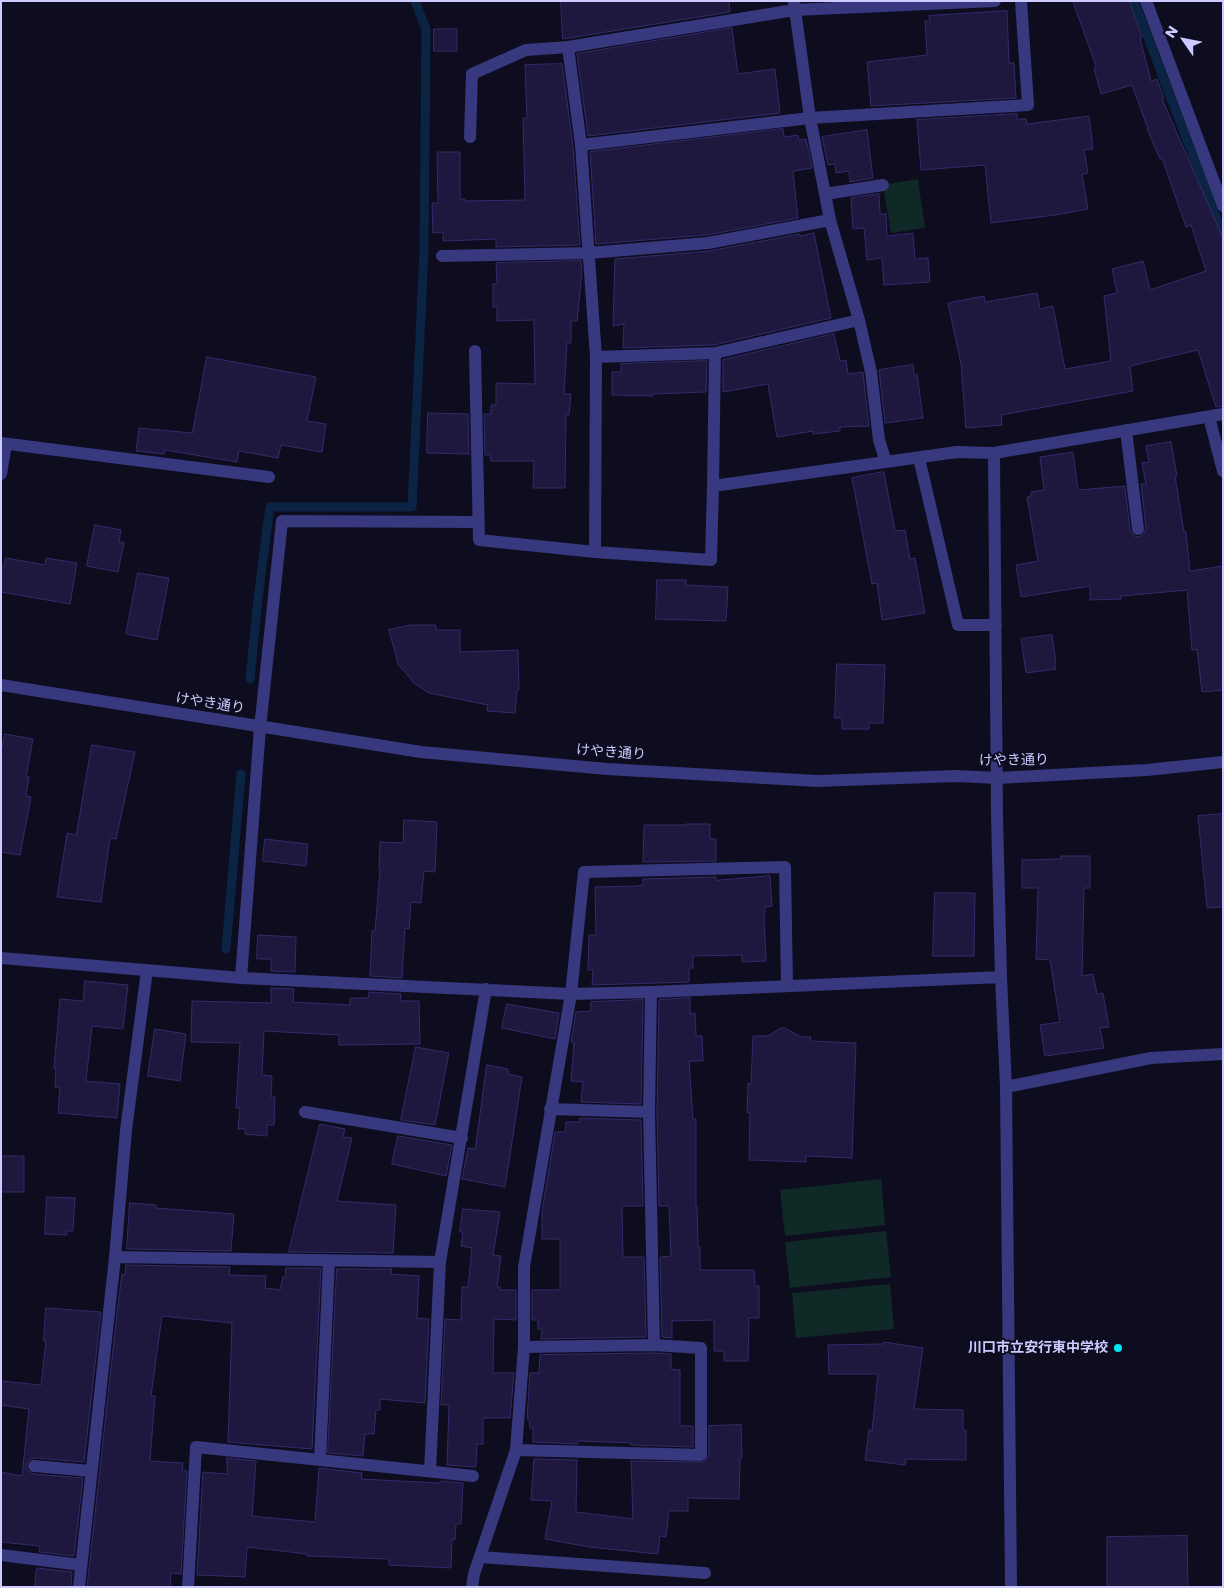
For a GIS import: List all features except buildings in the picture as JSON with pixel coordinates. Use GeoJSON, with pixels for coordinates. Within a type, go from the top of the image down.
{"type":"FeatureCollection","features":[{"type":"Feature","properties":{"kind":"street"},"geometry":{"type":"LineString","coordinates":[[470,137],[472,74],[526,50],[568,47],[794,6],[995,1]]}},
{"type":"Feature","properties":{"kind":"street"},"geometry":{"type":"LineString","coordinates":[[581,145],[810,118],[1028,105],[1021,1]]}},
{"type":"Feature","properties":{"kind":"street"},"geometry":{"type":"LineString","coordinates":[[1146,1],[1223,206]]}},
{"type":"Feature","properties":{"kind":"street"},"geometry":{"type":"LineString","coordinates":[[794,6],[810,118],[830,220],[859,320],[871,372],[879,440],[886,462]]}},
{"type":"Feature","properties":{"kind":"street"},"geometry":{"type":"LineString","coordinates":[[568,47],[581,145],[596,357],[595,552]]}},
{"type":"Feature","properties":{"kind":"street"},"geometry":{"type":"LineString","coordinates":[[825,194],[883,185]]}},
{"type":"Feature","properties":{"kind":"street"},"geometry":{"type":"LineString","coordinates":[[442,256],[589,253],[708,243],[830,220]]}},
{"type":"Feature","properties":{"kind":"street"},"geometry":{"type":"LineString","coordinates":[[596,357],[715,353],[859,320]]}},
{"type":"Feature","properties":{"kind":"street"},"geometry":{"type":"LineString","coordinates":[[476,351],[479,540],[595,552],[711,560],[715,353]]}},
{"type":"Feature","properties":{"kind":"street"},"geometry":{"type":"LineString","coordinates":[[713,486],[957,452],[994,453],[1223,414]]}},
{"type":"Feature","properties":{"kind":"street"},"geometry":{"type":"LineString","coordinates":[[1208,417],[1223,470]]}},
{"type":"Feature","properties":{"kind":"street"},"geometry":{"type":"LineString","coordinates":[[1126,430],[1138,529]]}},
{"type":"Feature","properties":{"kind":"street"},"geometry":{"type":"LineString","coordinates":[[1,474],[4,444],[269,478]]}},
{"type":"Feature","properties":{"kind":"street"},"geometry":{"type":"LineString","coordinates":[[994,453],[997,778],[1001,977],[1006,1087],[1011,1587]]}},
{"type":"Feature","properties":{"kind":"street"},"geometry":{"type":"LineString","coordinates":[[919,458],[958,625],[996,625]]}},
{"type":"Feature","properties":{"kind":"street"},"geometry":{"type":"LineString","coordinates":[[241,978],[260,728],[282,521],[478,522]]}},
{"type":"Feature","properties":{"kind":"street","name":"けやき通り"},"geometry":{"type":"LineString","coordinates":[[1,685],[260,728],[421,752],[606,768],[817,781],[956,776],[997,778],[1147,770],[1223,762]]}},
{"type":"Feature","properties":{"kind":"street"},"geometry":{"type":"LineString","coordinates":[[472,1587],[480,1557],[516,1450],[524,1347],[524,1267],[571,994],[584,872],[785,867],[787,986]]}},
{"type":"Feature","properties":{"kind":"street"},"geometry":{"type":"LineString","coordinates":[[1,958],[241,978],[571,994],[1001,977]]}},
{"type":"Feature","properties":{"kind":"street"},"geometry":{"type":"LineString","coordinates":[[79,1587],[115,1257],[126,1130],[147,970]]}},
{"type":"Feature","properties":{"kind":"street"},"geometry":{"type":"LineString","coordinates":[[430,1471],[440,1262],[486,989]]}},
{"type":"Feature","properties":{"kind":"street"},"geometry":{"type":"LineString","coordinates":[[651,992],[649,1112],[654,1345]]}},
{"type":"Feature","properties":{"kind":"street"},"geometry":{"type":"LineString","coordinates":[[1006,1087],[1150,1058],[1223,1054]]}},
{"type":"Feature","properties":{"kind":"street"},"geometry":{"type":"LineString","coordinates":[[550,1109],[649,1112]]}},
{"type":"Feature","properties":{"kind":"street"},"geometry":{"type":"LineString","coordinates":[[305,1112],[462,1138]]}},
{"type":"Feature","properties":{"kind":"street"},"geometry":{"type":"LineString","coordinates":[[115,1257],[440,1262]]}},
{"type":"Feature","properties":{"kind":"street"},"geometry":{"type":"LineString","coordinates":[[320,1460],[329,1261]]}},
{"type":"Feature","properties":{"kind":"street"},"geometry":{"type":"LineString","coordinates":[[516,1450],[701,1455],[702,1348],[654,1345],[524,1347]]}},
{"type":"Feature","properties":{"kind":"street"},"geometry":{"type":"LineString","coordinates":[[188,1587],[196,1447],[473,1476]]}},
{"type":"Feature","properties":{"kind":"street"},"geometry":{"type":"LineString","coordinates":[[34,1466],[91,1471]]}},
{"type":"Feature","properties":{"kind":"street"},"geometry":{"type":"LineString","coordinates":[[1,1555],[81,1565]]}},
{"type":"Feature","properties":{"kind":"street"},"geometry":{"type":"LineString","coordinates":[[480,1557],[705,1573]]}},
{"type":"Feature","properties":{"kind":"green space"},"geometry":{"type":"Polygon","coordinates":[[[918,179],[925,228],[891,233],[883,185],[918,179]]]}},
{"type":"Feature","properties":{"kind":"green space"},"geometry":{"type":"Polygon","coordinates":[[[881,1179],[885,1225],[785,1236],[780,1190],[881,1179]]]}},
{"type":"Feature","properties":{"kind":"green space"},"geometry":{"type":"Polygon","coordinates":[[[886,1231],[891,1277],[790,1288],[785,1242],[886,1231]]]}},
{"type":"Feature","properties":{"kind":"green space"},"geometry":{"type":"Polygon","coordinates":[[[890,1284],[894,1329],[796,1338],[792,1293],[890,1284]]]}},
{"type":"Feature","properties":{"kind":"waterway"},"geometry":{"type":"LineString","coordinates":[[250,679],[270,507],[412,507],[424,250],[426,29],[415,1]]}},
{"type":"Feature","properties":{"kind":"waterway"},"geometry":{"type":"LineString","coordinates":[[1134,1],[1223,235]]}},
{"type":"Feature","properties":{"kind":"waterway"},"geometry":{"type":"LineString","coordinates":[[226,949],[241,774]]}},
{"type":"Feature","properties":{"kind":"place","name":"川口市立安行東中学校"},"geometry":{"type":"Point","coordinates":[1118,1348]}}]}
